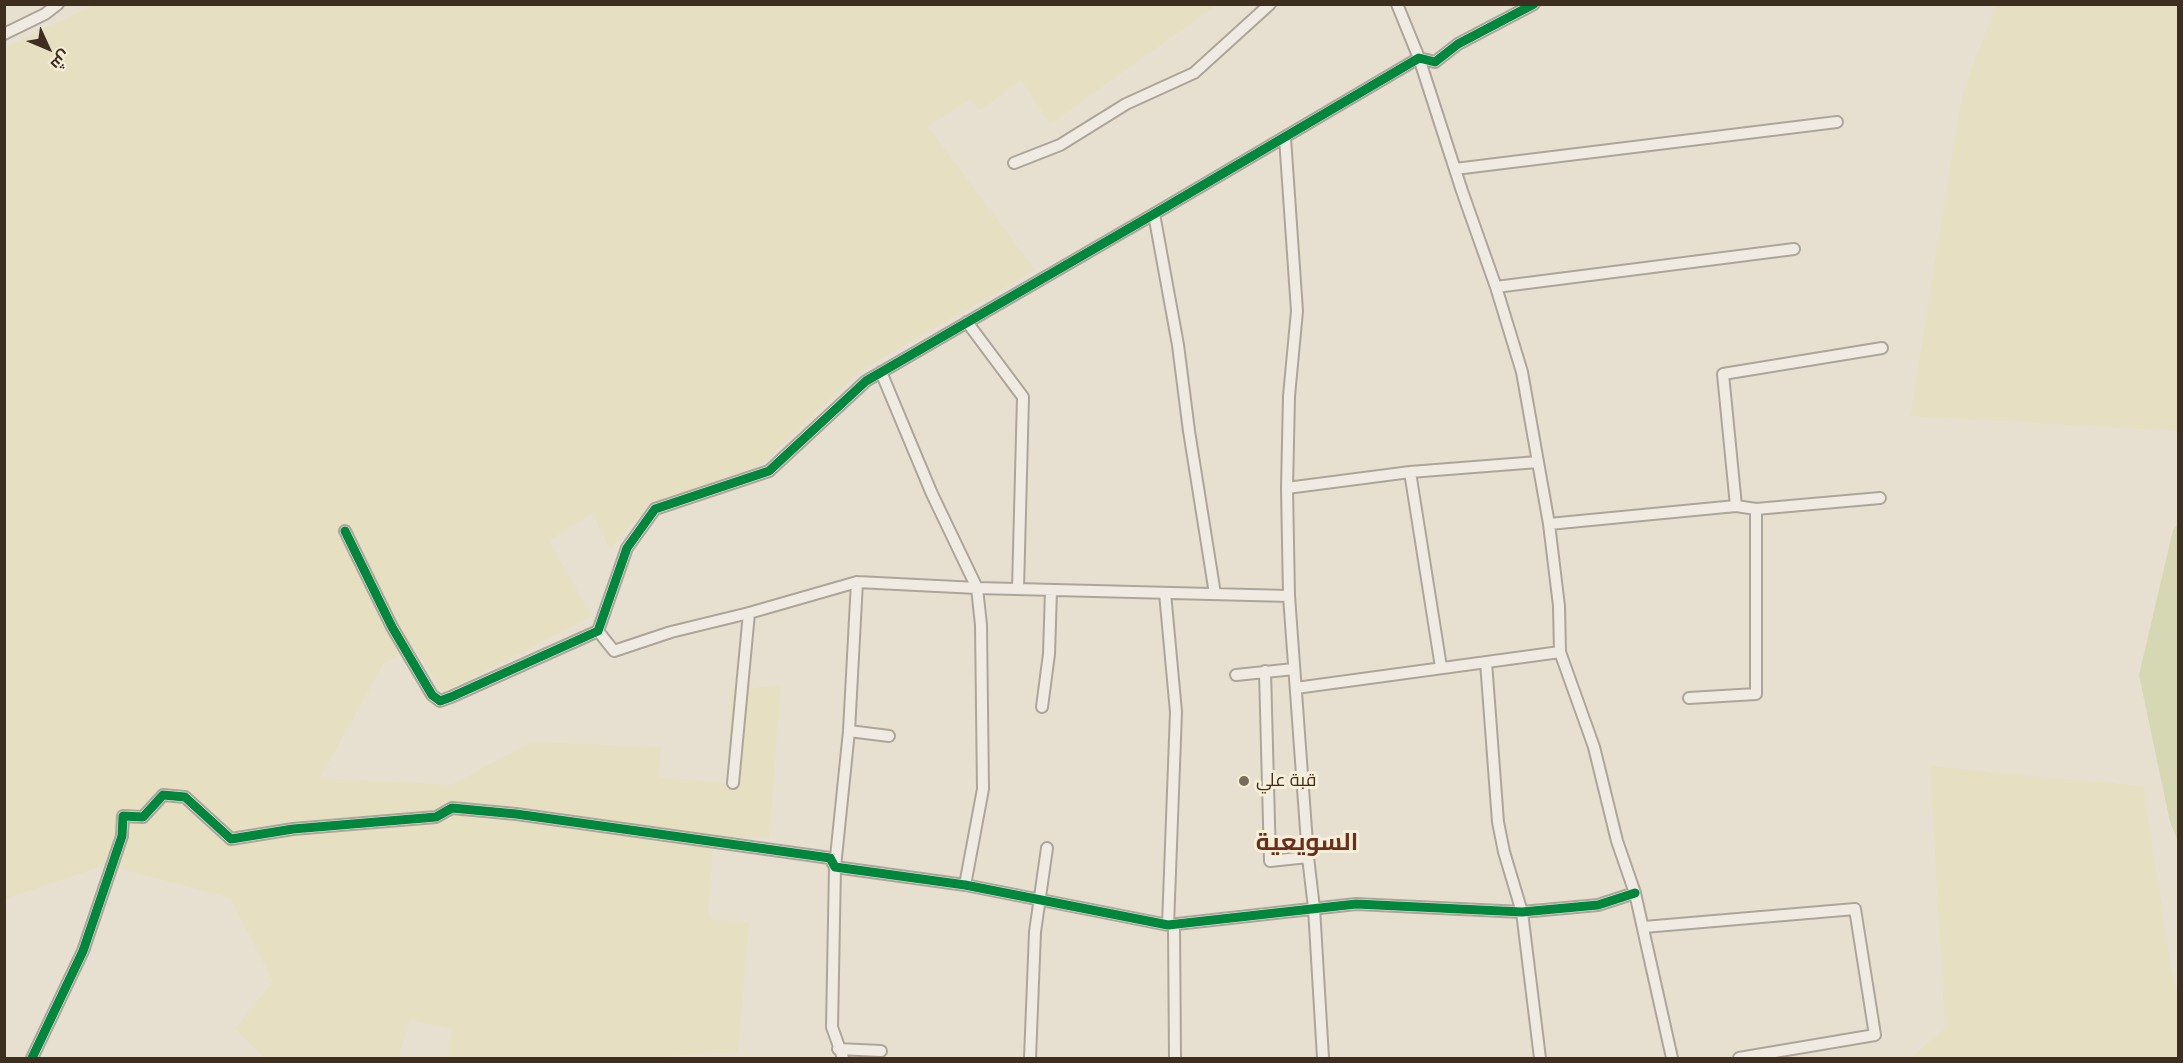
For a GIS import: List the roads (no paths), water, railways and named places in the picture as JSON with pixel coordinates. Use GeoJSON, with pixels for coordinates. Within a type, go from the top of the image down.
{"type":"FeatureCollection","features":[{"type":"Feature","properties":{"kind":"street"},"geometry":{"type":"LineString","coordinates":[[4,34],[45,14],[58,4]]}},
{"type":"Feature","properties":{"kind":"street"},"geometry":{"type":"LineString","coordinates":[[1014,163],[1060,146],[1126,104],[1194,73],[1270,4]]}},
{"type":"Feature","properties":{"kind":"street"},"geometry":{"type":"LineString","coordinates":[[1397,4],[1419,58],[1522,372],[1549,524],[1559,606],[1560,652],[1594,747],[1617,841],[1635,892],[1672,1059]]}},
{"type":"Feature","properties":{"kind":"street"},"geometry":{"type":"LineString","coordinates":[[345,531],[392,627],[432,695],[440,701],[598,631],[627,548],[655,509],[769,471],[866,381],[1419,58],[1435,62],[1458,44],[1534,4]]}},
{"type":"Feature","properties":{"kind":"street"},"geometry":{"type":"LineString","coordinates":[[1455,169],[1837,122]]}},
{"type":"Feature","properties":{"kind":"street"},"geometry":{"type":"LineString","coordinates":[[1285,138],[1297,311],[1289,396],[1287,488],[1289,596],[1308,857],[1314,908],[1323,1059]]}},
{"type":"Feature","properties":{"kind":"street"},"geometry":{"type":"LineString","coordinates":[[1154,214],[1178,345],[1215,594]]}},
{"type":"Feature","properties":{"kind":"street"},"geometry":{"type":"LineString","coordinates":[[1496,287],[1794,249]]}},
{"type":"Feature","properties":{"kind":"street"},"geometry":{"type":"LineString","coordinates":[[967,322],[1023,397],[1018,589]]}},
{"type":"Feature","properties":{"kind":"street"},"geometry":{"type":"LineString","coordinates":[[1736,506],[1723,374],[1882,348]]}},
{"type":"Feature","properties":{"kind":"street"},"geometry":{"type":"LineString","coordinates":[[881,372],[932,494],[977,588],[981,625],[983,789],[965,885]]}},
{"type":"Feature","properties":{"kind":"street"},"geometry":{"type":"LineString","coordinates":[[1287,488],[1410,472],[1538,462]]}},
{"type":"Feature","properties":{"kind":"street"},"geometry":{"type":"LineString","coordinates":[[1410,472],[1441,667]]}},
{"type":"Feature","properties":{"kind":"street"},"geometry":{"type":"LineString","coordinates":[[1549,524],[1736,506],[1756,509],[1881,498]]}},
{"type":"Feature","properties":{"kind":"street"},"geometry":{"type":"LineString","coordinates":[[1689,698],[1755,694],[1756,509]]}},
{"type":"Feature","properties":{"kind":"street"},"geometry":{"type":"LineString","coordinates":[[598,631],[614,651],[671,632],[749,613],[857,582],[977,588],[1289,596]]}},
{"type":"Feature","properties":{"kind":"street"},"geometry":{"type":"LineString","coordinates":[[857,582],[849,731],[835,867],[832,1027],[840,1054],[881,1051]]}},
{"type":"Feature","properties":{"kind":"street"},"geometry":{"type":"LineString","coordinates":[[1042,707],[1049,654],[1051,590]]}},
{"type":"Feature","properties":{"kind":"street"},"geometry":{"type":"LineString","coordinates":[[1166,593],[1176,712],[1171,925],[1175,1059]]}},
{"type":"Feature","properties":{"kind":"street"},"geometry":{"type":"LineString","coordinates":[[733,783],[749,613]]}},
{"type":"Feature","properties":{"kind":"street"},"geometry":{"type":"LineString","coordinates":[[1296,688],[1560,652]]}},
{"type":"Feature","properties":{"kind":"street"},"geometry":{"type":"LineString","coordinates":[[1486,662],[1498,822],[1504,852],[1522,912],[1540,1059]]}},
{"type":"Feature","properties":{"kind":"street"},"geometry":{"type":"LineString","coordinates":[[1236,675],[1294,669]]}},
{"type":"Feature","properties":{"kind":"street"},"geometry":{"type":"LineString","coordinates":[[1265,671],[1270,861],[1308,857]]}},
{"type":"Feature","properties":{"kind":"street"},"geometry":{"type":"LineString","coordinates":[[849,731],[889,736]]}},
{"type":"Feature","properties":{"kind":"street"},"geometry":{"type":"LineString","coordinates":[[32,1059],[83,951],[122,836],[123,816],[143,817],[164,795],[185,797],[231,839],[293,829],[436,817],[452,808],[516,814],[830,858],[835,867]]}},
{"type":"Feature","properties":{"kind":"street"},"geometry":{"type":"LineString","coordinates":[[1030,1059],[1035,932],[1047,848]]}},
{"type":"Feature","properties":{"kind":"street"},"geometry":{"type":"LineString","coordinates":[[835,867],[965,885],[1171,925],[1356,904],[1522,912],[1598,905],[1635,892]]}},
{"type":"Feature","properties":{"kind":"street"},"geometry":{"type":"LineString","coordinates":[[1644,927],[1855,909],[1875,1035],[1739,1059]]}},
{"type":"Feature","properties":{"kind":"place","name":"قبة علي"},"geometry":{"type":"Point","coordinates":[1244,781]}},
{"type":"Feature","properties":{"kind":"district","name":"السويعية"},"geometry":{"type":"Point","coordinates":[1307,843]}}]}
